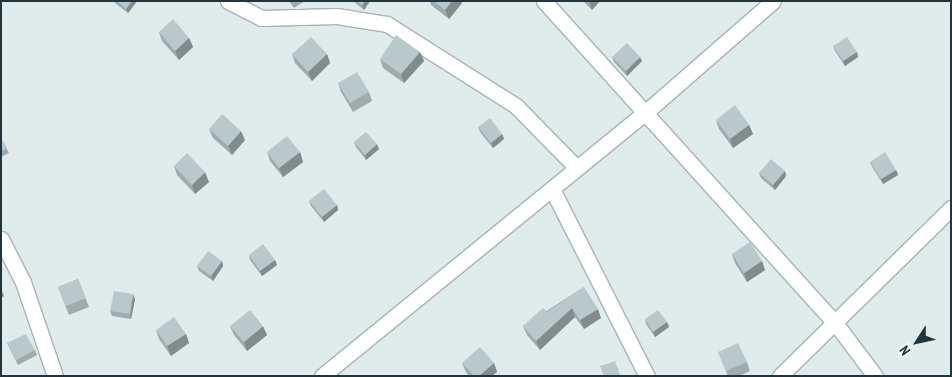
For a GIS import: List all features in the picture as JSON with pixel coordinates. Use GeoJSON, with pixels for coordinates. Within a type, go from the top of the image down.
{"type":"FeatureCollection","features":[{"type":"Feature","properties":{"kind":"street"},"geometry":{"type":"LineString","coordinates":[[228,1],[260,18],[337,16],[387,24],[516,106],[575,166]]}},
{"type":"Feature","properties":{"kind":"street"},"geometry":{"type":"LineString","coordinates":[[544,1],[647,111],[836,324],[875,376]]}},
{"type":"Feature","properties":{"kind":"street"},"geometry":{"type":"LineString","coordinates":[[322,376],[552,189],[575,166],[647,111],[773,1]]}},
{"type":"Feature","properties":{"kind":"street"},"geometry":{"type":"LineString","coordinates":[[552,189],[647,376]]}},
{"type":"Feature","properties":{"kind":"street"},"geometry":{"type":"LineString","coordinates":[[780,376],[836,324],[951,208]]}},
{"type":"Feature","properties":{"kind":"street"},"geometry":{"type":"LineString","coordinates":[[1,239],[23,282],[55,376]]}},
{"type":"Feature","properties":{"kind":"building"},"geometry":{"type":"Polygon","coordinates":[[[117,1],[132,1],[126,9],[117,1]]]}},
{"type":"Feature","properties":{"kind":"building"},"geometry":{"type":"Polygon","coordinates":[[[357,1],[365,1],[362,5],[357,1]]]}},
{"type":"Feature","properties":{"kind":"building"},"geometry":{"type":"Polygon","coordinates":[[[434,1],[452,1],[445,10],[434,1]]]}},
{"type":"Feature","properties":{"kind":"building"},"geometry":{"type":"Polygon","coordinates":[[[173,19],[189,38],[175,51],[159,32],[173,19]]]}},
{"type":"Feature","properties":{"kind":"building"},"geometry":{"type":"Polygon","coordinates":[[[396,35],[420,52],[401,74],[380,59],[396,35]]]}},
{"type":"Feature","properties":{"kind":"building"},"geometry":{"type":"Polygon","coordinates":[[[311,37],[327,54],[308,72],[292,54],[311,37]]]}},
{"type":"Feature","properties":{"kind":"building"},"geometry":{"type":"Polygon","coordinates":[[[847,37],[857,52],[843,61],[833,46],[847,37]]]}},
{"type":"Feature","properties":{"kind":"building"},"geometry":{"type":"Polygon","coordinates":[[[627,43],[640,57],[626,71],[612,57],[627,43]]]}},
{"type":"Feature","properties":{"kind":"building"},"geometry":{"type":"Polygon","coordinates":[[[357,72],[369,92],[350,103],[338,83],[357,72]]]}},
{"type":"Feature","properties":{"kind":"building"},"geometry":{"type":"Polygon","coordinates":[[[735,105],[749,125],[730,139],[716,120],[735,105]]]}},
{"type":"Feature","properties":{"kind":"building"},"geometry":{"type":"Polygon","coordinates":[[[222,114],[241,131],[228,146],[209,129],[222,114]]]}},
{"type":"Feature","properties":{"kind":"building"},"geometry":{"type":"Polygon","coordinates":[[[490,118],[502,134],[491,143],[478,127],[490,118]]]}},
{"type":"Feature","properties":{"kind":"building"},"geometry":{"type":"Polygon","coordinates":[[[366,132],[377,144],[365,155],[354,142],[366,132]]]}},
{"type":"Feature","properties":{"kind":"building"},"geometry":{"type":"Polygon","coordinates":[[[287,136],[300,152],[279,168],[267,152],[287,136]]]}},
{"type":"Feature","properties":{"kind":"building"},"geometry":{"type":"Polygon","coordinates":[[[1,138],[7,148],[1,151],[1,138]]]}},
{"type":"Feature","properties":{"kind":"building"},"geometry":{"type":"Polygon","coordinates":[[[885,152],[896,170],[881,179],[870,162],[885,152]]]}},
{"type":"Feature","properties":{"kind":"building"},"geometry":{"type":"Polygon","coordinates":[[[187,153],[205,172],[192,185],[174,166],[187,153]]]}},
{"type":"Feature","properties":{"kind":"building"},"geometry":{"type":"Polygon","coordinates":[[[771,159],[785,171],[773,185],[759,173],[771,159]]]}},
{"type":"Feature","properties":{"kind":"building"},"geometry":{"type":"Polygon","coordinates":[[[324,189],[337,205],[322,217],[309,201],[324,189]]]}},
{"type":"Feature","properties":{"kind":"building"},"geometry":{"type":"Polygon","coordinates":[[[750,242],[762,261],[744,273],[732,254],[750,242]]]}},
{"type":"Feature","properties":{"kind":"building"},"geometry":{"type":"Polygon","coordinates":[[[263,244],[275,260],[260,271],[249,255],[263,244]]]}},
{"type":"Feature","properties":{"kind":"building"},"geometry":{"type":"Polygon","coordinates":[[[208,251],[222,261],[211,276],[197,266],[208,251]]]}},
{"type":"Feature","properties":{"kind":"building"},"geometry":{"type":"Polygon","coordinates":[[[78,279],[86,298],[66,306],[58,287],[78,279]]]}},
{"type":"Feature","properties":{"kind":"building"},"geometry":{"type":"Polygon","coordinates":[[[584,287],[598,309],[580,320],[572,308],[536,341],[523,326],[543,308],[547,312],[584,287]]]}},
{"type":"Feature","properties":{"kind":"building"},"geometry":{"type":"Polygon","coordinates":[[[114,291],[133,294],[130,314],[110,311],[114,291]]]}},
{"type":"Feature","properties":{"kind":"building"},"geometry":{"type":"Polygon","coordinates":[[[250,310],[263,326],[244,342],[230,326],[250,310]]]}},
{"type":"Feature","properties":{"kind":"building"},"geometry":{"type":"Polygon","coordinates":[[[658,310],[667,322],[653,332],[645,319],[658,310]]]}},
{"type":"Feature","properties":{"kind":"building"},"geometry":{"type":"Polygon","coordinates":[[[174,317],[186,334],[167,346],[156,330],[174,317]]]}},
{"type":"Feature","properties":{"kind":"building"},"geometry":{"type":"Polygon","coordinates":[[[26,334],[35,350],[16,360],[7,343],[26,334]]]}},
{"type":"Feature","properties":{"kind":"building"},"geometry":{"type":"Polygon","coordinates":[[[738,343],[747,362],[726,371],[718,352],[738,343]]]}},
{"type":"Feature","properties":{"kind":"building"},"geometry":{"type":"Polygon","coordinates":[[[480,347],[494,363],[479,376],[474,376],[462,363],[480,347]]]}},
{"type":"Feature","properties":{"kind":"building"},"geometry":{"type":"Polygon","coordinates":[[[615,361],[620,375],[604,376],[600,366],[615,361]]]}}]}
